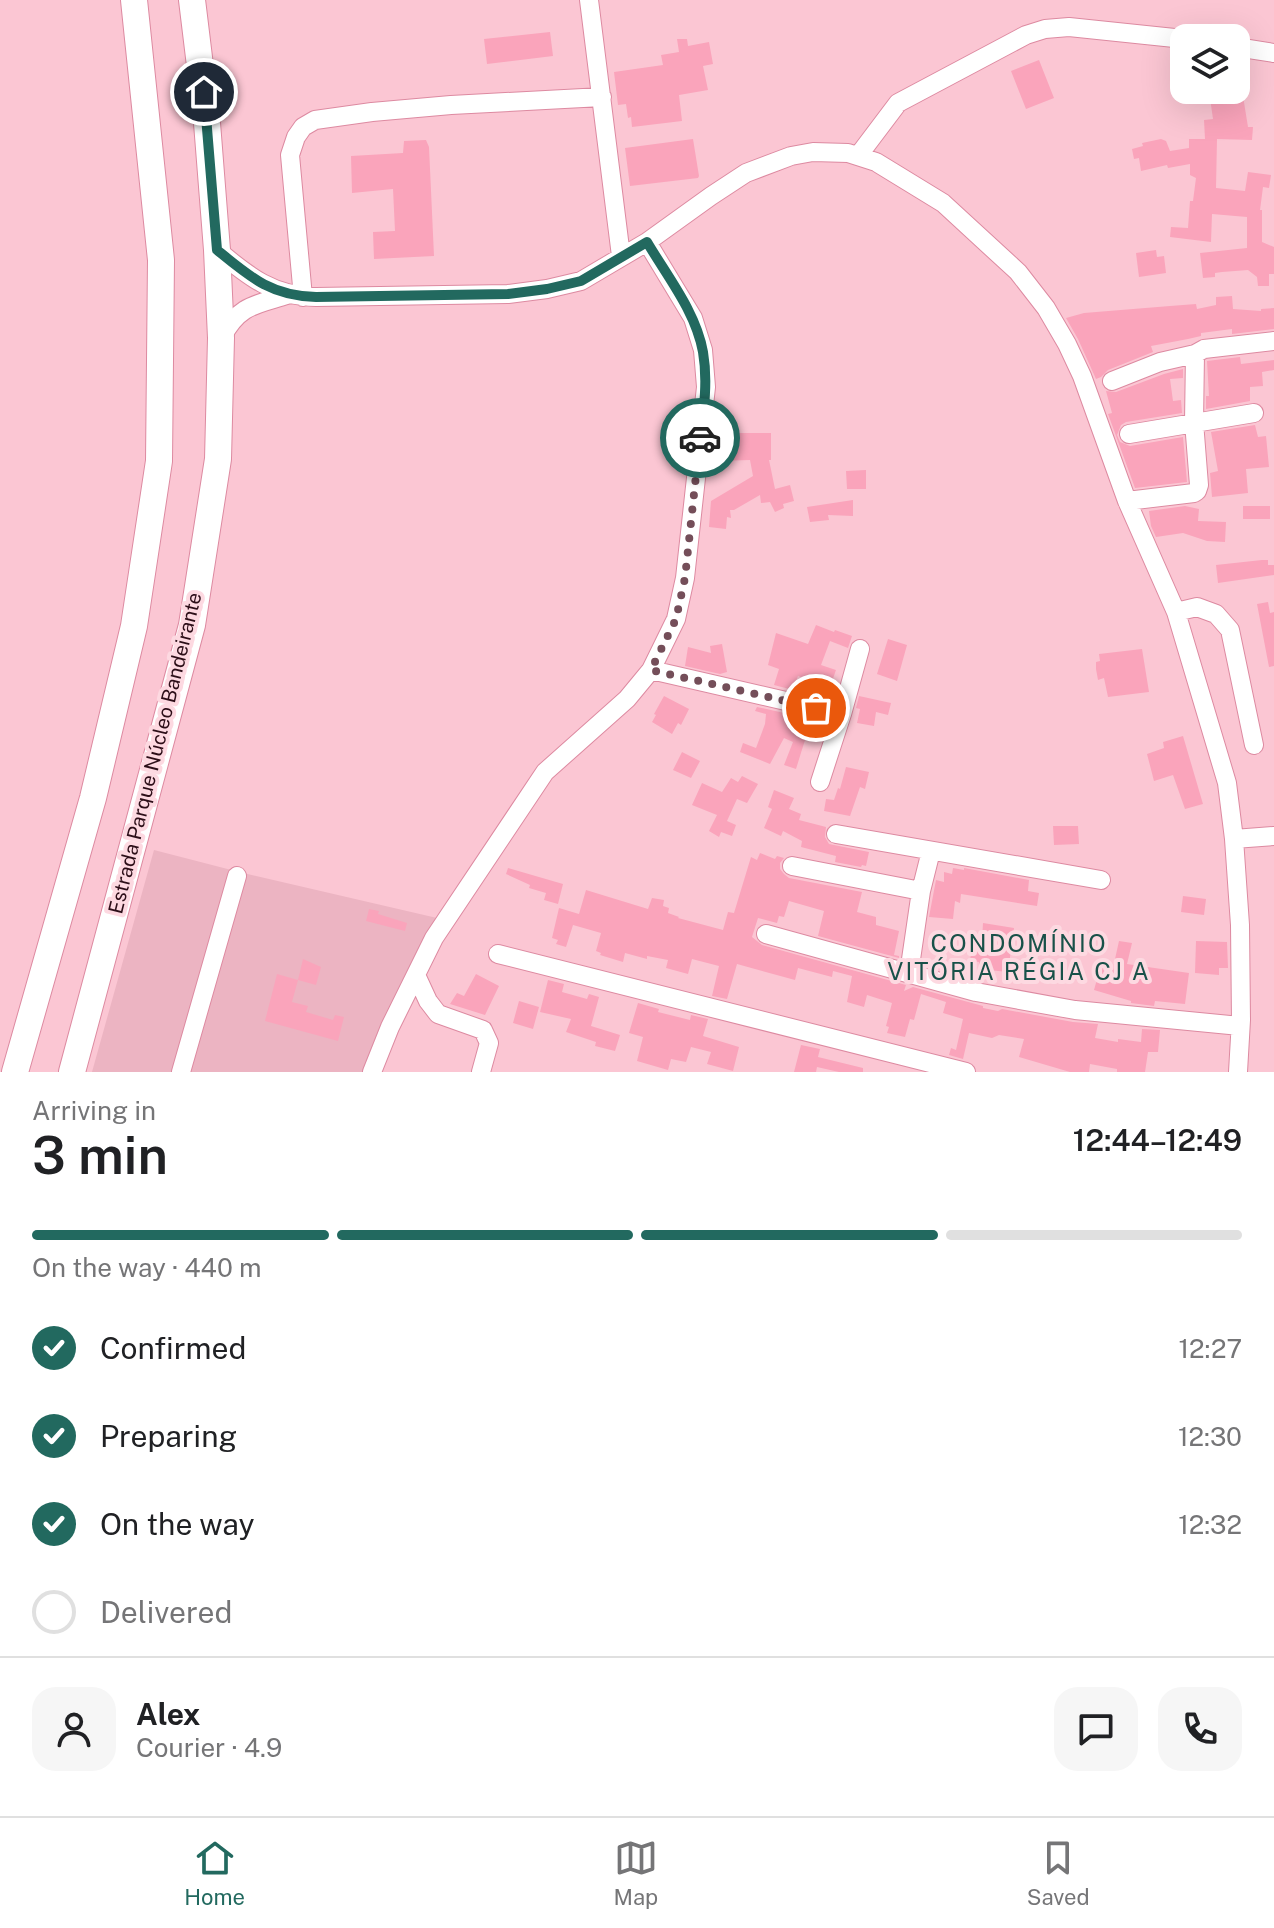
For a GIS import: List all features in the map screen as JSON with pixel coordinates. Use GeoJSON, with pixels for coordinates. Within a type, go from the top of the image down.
{"type":"FeatureCollection","features":[{"type":"Feature","properties":{"kind":"highway"},"geometry":{"type":"LineString","coordinates":[[15,1072],[93,798],[134,626],[159,461],[161,260],[134,0]]}},
{"type":"Feature","properties":{"kind":"highway","name":"Estrada Parque Núcleo Bandeirante"},"geometry":{"type":"LineString","coordinates":[[72,1072],[192,625],[218,459],[221,338],[217,250],[207,123],[192,0]]}},
{"type":"Feature","properties":{"kind":"street"},"geometry":{"type":"LineString","coordinates":[[589,0],[621,256]]}},
{"type":"Feature","properties":{"kind":"street"},"geometry":{"type":"LineString","coordinates":[[858,156],[898,103],[1026,35],[1045,29],[1069,27],[1170,38]]}},
{"type":"Feature","properties":{"kind":"street"},"geometry":{"type":"LineString","coordinates":[[1250,49],[1274,53]]}},
{"type":"Feature","properties":{"kind":"street"},"geometry":{"type":"LineString","coordinates":[[295,296],[298,254],[290,155],[303,127],[315,120],[372,112],[602,97]]}},
{"type":"Feature","properties":{"kind":"street"},"geometry":{"type":"LineString","coordinates":[[221,338],[238,313],[251,306],[295,296],[508,294],[581,281],[647,242],[746,173],[791,156],[813,152],[848,153],[876,162],[934,196],[1018,272],[1046,308],[1067,344],[1082,376],[1127,501],[1176,612],[1227,783],[1240,925],[1238,1072]]}},
{"type":"Feature","properties":{"kind":"street"},"geometry":{"type":"LineString","coordinates":[[372,1072],[390,1027],[434,938],[545,772],[627,699],[651,670],[676,619],[685,578],[706,387],[703,350],[693,318],[647,242]]}},
{"type":"Feature","properties":{"kind":"street"},"geometry":{"type":"LineString","coordinates":[[217,250],[248,276],[295,296]]}},
{"type":"Feature","properties":{"kind":"street"},"geometry":{"type":"LineString","coordinates":[[269,287],[292,267],[298,254]]}},
{"type":"Feature","properties":{"kind":"street"},"geometry":{"type":"LineString","coordinates":[[1112,381],[1204,349],[1274,341]]}},
{"type":"Feature","properties":{"kind":"street"},"geometry":{"type":"LineString","coordinates":[[1127,501],[1197,491],[1195,354]]}},
{"type":"Feature","properties":{"kind":"street"},"geometry":{"type":"LineString","coordinates":[[1129,434],[1254,413]]}},
{"type":"Feature","properties":{"kind":"street"},"geometry":{"type":"LineString","coordinates":[[1176,612],[1197,607],[1216,614],[1230,630],[1254,745]]}},
{"type":"Feature","properties":{"kind":"street"},"geometry":{"type":"LineString","coordinates":[[820,782],[860,649]]}},
{"type":"Feature","properties":{"kind":"street"},"geometry":{"type":"LineString","coordinates":[[651,670],[842,714]]}},
{"type":"Feature","properties":{"kind":"street"},"geometry":{"type":"LineString","coordinates":[[836,834],[1101,880]]}},
{"type":"Feature","properties":{"kind":"street"},"geometry":{"type":"LineString","coordinates":[[1234,839],[1274,836]]}},
{"type":"Feature","properties":{"kind":"street"},"geometry":{"type":"LineString","coordinates":[[909,973],[921,891],[931,851]]}},
{"type":"Feature","properties":{"kind":"street"},"geometry":{"type":"LineString","coordinates":[[792,866],[921,891]]}},
{"type":"Feature","properties":{"kind":"street"},"geometry":{"type":"LineString","coordinates":[[181,1072],[237,876]]}},
{"type":"Feature","properties":{"kind":"street"},"geometry":{"type":"LineString","coordinates":[[766,934],[976,992],[1075,1010],[1240,1026]]}},
{"type":"Feature","properties":{"kind":"street"},"geometry":{"type":"LineString","coordinates":[[498,954],[966,1072]]}},
{"type":"Feature","properties":{"kind":"street"},"geometry":{"type":"LineString","coordinates":[[416,975],[438,1014],[483,1030],[489,1043],[481,1072]]}},
{"type":"Feature","properties":{"kind":"shaded area"},"geometry":{"type":"Polygon","coordinates":[[[154,850],[437,918],[368,1072],[92,1072],[154,850]]]}},
{"type":"Feature","properties":{"kind":"building"},"geometry":{"type":"Polygon","coordinates":[[[550,32],[553,56],[487,64],[484,39],[550,32]]]}},
{"type":"Feature","properties":{"kind":"building"},"geometry":{"type":"Polygon","coordinates":[[[677,39],[687,39],[688,46],[709,42],[713,64],[703,66],[708,90],[679,95],[682,121],[632,127],[626,104],[618,105],[614,72],[663,65],[661,55],[679,52],[677,39]]]}},
{"type":"Feature","properties":{"kind":"building"},"geometry":{"type":"Polygon","coordinates":[[[1039,60],[1054,98],[1026,109],[1011,71],[1039,60]]]}},
{"type":"Feature","properties":{"kind":"building"},"geometry":{"type":"Polygon","coordinates":[[[1211,104],[1244,104],[1248,127],[1253,127],[1252,140],[1217,139],[1216,188],[1245,191],[1248,172],[1271,175],[1269,188],[1263,187],[1260,210],[1262,242],[1274,247],[1274,274],[1269,274],[1269,286],[1258,286],[1257,277],[1248,270],[1215,273],[1215,277],[1203,278],[1200,253],[1247,248],[1247,217],[1212,214],[1211,242],[1170,237],[1171,227],[1188,228],[1196,178],[1190,175],[1190,164],[1141,171],[1139,158],[1134,159],[1132,149],[1143,146],[1142,143],[1161,139],[1166,141],[1170,151],[1189,148],[1189,139],[1205,139],[1204,120],[1213,119],[1211,104]]]}},
{"type":"Feature","properties":{"kind":"building"},"geometry":{"type":"Polygon","coordinates":[[[693,139],[698,178],[630,186],[625,148],[693,139]]]}},
{"type":"Feature","properties":{"kind":"building"},"geometry":{"type":"Polygon","coordinates":[[[426,140],[429,147],[434,256],[374,259],[373,232],[395,231],[393,189],[352,193],[351,156],[403,153],[404,141],[426,140]]]}},
{"type":"Feature","properties":{"kind":"building"},"geometry":{"type":"Polygon","coordinates":[[[1156,250],[1157,257],[1164,256],[1166,273],[1139,277],[1136,253],[1156,250]]]}},
{"type":"Feature","properties":{"kind":"building"},"geometry":{"type":"Polygon","coordinates":[[[1232,296],[1233,309],[1261,311],[1274,308],[1274,329],[1232,334],[1232,329],[1201,333],[1201,336],[1151,346],[1153,352],[1108,370],[1096,379],[1066,318],[1084,313],[1196,304],[1197,309],[1216,305],[1216,297],[1232,296]]]}},
{"type":"Feature","properties":{"kind":"building"},"geometry":{"type":"Polygon","coordinates":[[[1240,357],[1241,364],[1274,360],[1274,370],[1262,372],[1263,386],[1250,387],[1250,401],[1206,409],[1206,396],[1209,396],[1207,361],[1240,357]]]}},
{"type":"Feature","properties":{"kind":"building"},"geometry":{"type":"Polygon","coordinates":[[[1183,369],[1183,378],[1170,379],[1173,401],[1181,400],[1182,413],[1126,422],[1121,425],[1117,435],[1120,442],[1130,446],[1183,437],[1187,482],[1135,488],[1108,414],[1112,413],[1106,391],[1116,392],[1183,369]]]}},
{"type":"Feature","properties":{"kind":"building"},"geometry":{"type":"Polygon","coordinates":[[[1255,425],[1258,437],[1266,436],[1269,467],[1246,469],[1248,493],[1212,497],[1210,473],[1218,471],[1211,432],[1255,425]]]}},
{"type":"Feature","properties":{"kind":"building"},"geometry":{"type":"Polygon","coordinates":[[[734,433],[771,433],[769,460],[775,489],[790,485],[794,501],[783,504],[784,508],[775,512],[770,502],[761,503],[760,495],[730,510],[731,518],[727,517],[726,529],[709,527],[711,501],[753,476],[750,460],[716,461],[718,448],[734,452],[734,433]]]}},
{"type":"Feature","properties":{"kind":"building"},"geometry":{"type":"Polygon","coordinates":[[[866,470],[866,489],[847,489],[846,471],[866,470]]]}},
{"type":"Feature","properties":{"kind":"building"},"geometry":{"type":"Polygon","coordinates":[[[853,500],[853,516],[828,515],[829,520],[810,522],[807,507],[853,500]]]}},
{"type":"Feature","properties":{"kind":"building"},"geometry":{"type":"Polygon","coordinates":[[[1185,506],[1199,509],[1198,521],[1226,522],[1225,542],[1207,541],[1183,533],[1156,537],[1149,511],[1185,506]]]}},
{"type":"Feature","properties":{"kind":"building"},"geometry":{"type":"Polygon","coordinates":[[[1243,506],[1270,506],[1270,519],[1243,519],[1243,506]]]}},
{"type":"Feature","properties":{"kind":"building"},"geometry":{"type":"Polygon","coordinates":[[[1268,560],[1268,565],[1274,565],[1274,575],[1218,583],[1216,565],[1268,560]]]}},
{"type":"Feature","properties":{"kind":"building"},"geometry":{"type":"Polygon","coordinates":[[[1268,602],[1270,613],[1274,612],[1274,666],[1269,667],[1257,604],[1268,602]]]}},
{"type":"Feature","properties":{"kind":"building"},"geometry":{"type":"Polygon","coordinates":[[[816,625],[852,636],[848,648],[830,641],[821,665],[836,670],[830,687],[798,676],[793,690],[774,685],[779,669],[768,665],[776,633],[808,644],[816,625]]]}},
{"type":"Feature","properties":{"kind":"building"},"geometry":{"type":"Polygon","coordinates":[[[888,639],[907,645],[897,681],[877,674],[888,639]]]}},
{"type":"Feature","properties":{"kind":"building"},"geometry":{"type":"Polygon","coordinates":[[[722,644],[727,672],[720,674],[685,666],[688,647],[711,653],[710,646],[722,644]]]}},
{"type":"Feature","properties":{"kind":"building"},"geometry":{"type":"Polygon","coordinates":[[[1142,649],[1149,692],[1108,697],[1104,678],[1098,680],[1096,662],[1100,661],[1099,654],[1142,649]]]}},
{"type":"Feature","properties":{"kind":"building"},"geometry":{"type":"Polygon","coordinates":[[[664,696],[689,709],[672,734],[652,722],[664,696]]]}},
{"type":"Feature","properties":{"kind":"building"},"geometry":{"type":"Polygon","coordinates":[[[859,696],[891,703],[888,715],[876,712],[874,726],[857,723],[859,696]]]}},
{"type":"Feature","properties":{"kind":"building"},"geometry":{"type":"Polygon","coordinates":[[[757,707],[824,722],[822,730],[809,727],[796,769],[784,765],[793,742],[784,738],[770,764],[740,752],[743,743],[756,748],[766,714],[755,711],[757,707]]]}},
{"type":"Feature","properties":{"kind":"building"},"geometry":{"type":"Polygon","coordinates":[[[1183,736],[1203,804],[1185,809],[1173,775],[1154,781],[1147,754],[1164,748],[1163,742],[1183,736]]]}},
{"type":"Feature","properties":{"kind":"building"},"geometry":{"type":"Polygon","coordinates":[[[682,752],[700,761],[691,778],[673,770],[682,752]]]}},
{"type":"Feature","properties":{"kind":"building"},"geometry":{"type":"Polygon","coordinates":[[[846,767],[869,772],[865,789],[860,787],[850,816],[824,811],[826,799],[834,800],[840,789],[846,767]]]}},
{"type":"Feature","properties":{"kind":"building"},"geometry":{"type":"Polygon","coordinates":[[[742,776],[758,784],[747,803],[737,799],[727,821],[736,825],[732,836],[721,832],[719,837],[709,831],[717,815],[692,805],[702,783],[722,792],[731,778],[738,782],[742,776]]]}},
{"type":"Feature","properties":{"kind":"building"},"geometry":{"type":"Polygon","coordinates":[[[774,790],[794,798],[789,809],[801,814],[799,820],[826,827],[825,837],[829,844],[869,852],[866,866],[835,862],[836,856],[801,847],[802,841],[783,831],[781,836],[764,828],[772,809],[768,807],[774,790]]]}},
{"type":"Feature","properties":{"kind":"building"},"geometry":{"type":"Polygon","coordinates":[[[1053,826],[1078,826],[1079,844],[1054,845],[1053,826]]]}},
{"type":"Feature","properties":{"kind":"building"},"geometry":{"type":"Polygon","coordinates":[[[760,853],[775,859],[777,856],[784,858],[780,869],[789,878],[862,892],[857,912],[876,917],[876,925],[899,931],[894,955],[899,958],[818,936],[824,911],[789,901],[784,917],[779,916],[777,923],[758,918],[752,937],[762,945],[906,985],[904,991],[913,987],[998,1011],[1002,1009],[1098,1024],[1095,1038],[1141,1042],[1142,1029],[1160,1030],[1158,1052],[1148,1052],[1145,1072],[1117,1072],[1117,1069],[1090,1064],[1089,1072],[1070,1072],[1019,1057],[1024,1039],[999,1035],[992,1038],[969,1033],[963,1059],[949,1055],[951,1048],[956,1050],[963,1019],[943,1013],[946,1002],[921,994],[914,1020],[910,1019],[905,1037],[887,1033],[892,1003],[867,995],[864,1007],[847,1002],[852,976],[833,971],[832,977],[798,968],[795,980],[737,964],[727,999],[712,996],[719,966],[692,959],[688,974],[666,968],[668,960],[647,956],[647,959],[625,953],[623,962],[596,951],[601,933],[573,925],[566,947],[556,944],[558,940],[552,938],[559,908],[579,914],[586,890],[648,909],[652,898],[664,900],[663,906],[669,908],[668,913],[723,930],[728,912],[734,913],[751,857],[757,860],[760,853]]]}},
{"type":"Feature","properties":{"kind":"building"},"geometry":{"type":"Polygon","coordinates":[[[508,868],[563,884],[558,904],[544,900],[546,893],[529,888],[530,885],[506,874],[508,868]]]}},
{"type":"Feature","properties":{"kind":"building"},"geometry":{"type":"Polygon","coordinates":[[[953,868],[1029,880],[1028,891],[1039,893],[1037,906],[961,894],[960,903],[955,901],[953,919],[929,917],[936,880],[944,882],[944,872],[952,874],[953,868]]]}},
{"type":"Feature","properties":{"kind":"building"},"geometry":{"type":"Polygon","coordinates":[[[1183,896],[1206,899],[1204,915],[1181,912],[1183,896]]]}},
{"type":"Feature","properties":{"kind":"building"},"geometry":{"type":"Polygon","coordinates":[[[369,909],[407,923],[405,931],[366,921],[369,909]]]}},
{"type":"Feature","properties":{"kind":"building"},"geometry":{"type":"Polygon","coordinates":[[[983,923],[1014,928],[1008,972],[979,969],[979,962],[970,961],[973,939],[982,940],[983,923]]]}},
{"type":"Feature","properties":{"kind":"building"},"geometry":{"type":"Polygon","coordinates":[[[1119,941],[1132,943],[1127,964],[1189,973],[1185,1004],[1155,1001],[1154,1006],[1131,1003],[1094,990],[1101,965],[1113,968],[1119,941]]]}},
{"type":"Feature","properties":{"kind":"building"},"geometry":{"type":"Polygon","coordinates":[[[1196,941],[1227,942],[1228,968],[1219,968],[1219,975],[1195,973],[1196,941]]]}},
{"type":"Feature","properties":{"kind":"building"},"geometry":{"type":"Polygon","coordinates":[[[303,959],[321,967],[316,985],[298,980],[303,959]]]}},
{"type":"Feature","properties":{"kind":"building"},"geometry":{"type":"Polygon","coordinates":[[[277,974],[298,980],[292,1002],[308,1006],[306,1012],[333,1020],[335,1015],[344,1017],[338,1041],[265,1021],[277,974]]]}},
{"type":"Feature","properties":{"kind":"building"},"geometry":{"type":"Polygon","coordinates":[[[476,974],[499,986],[485,1015],[450,1004],[457,993],[464,996],[476,974]]]}},
{"type":"Feature","properties":{"kind":"building"},"geometry":{"type":"Polygon","coordinates":[[[548,980],[564,984],[562,992],[587,999],[589,994],[599,997],[591,1026],[620,1035],[615,1051],[595,1046],[596,1042],[566,1032],[571,1019],[540,1012],[548,980]]]}},
{"type":"Feature","properties":{"kind":"building"},"geometry":{"type":"Polygon","coordinates":[[[519,1001],[539,1007],[533,1029],[513,1023],[519,1001]]]}},
{"type":"Feature","properties":{"kind":"building"},"geometry":{"type":"Polygon","coordinates":[[[638,1003],[690,1020],[691,1015],[708,1019],[703,1036],[739,1047],[733,1071],[707,1064],[711,1052],[691,1047],[686,1062],[671,1059],[668,1070],[637,1061],[643,1037],[629,1033],[638,1003]]]}},
{"type":"Feature","properties":{"kind":"building"},"geometry":{"type":"Polygon","coordinates":[[[801,1045],[820,1049],[818,1057],[863,1068],[863,1072],[839,1072],[817,1067],[816,1072],[794,1072],[801,1045]]]}},
{"type":"Feature","properties":{"kind":"way so far"},"geometry":{"type":"LineString","coordinates":[[700,438],[685,578],[676,619],[651,670],[816,708]]}},
{"type":"Feature","properties":{"kind":"district","name":"CONDOMÍNIO VITÓRIA RÉGIA CJ A"},"geometry":{"type":"Point","coordinates":[1019,957]}},
{"type":"Feature","properties":{"kind":"route"},"geometry":{"type":"LineString","coordinates":[[204,92],[217,250],[248,276],[287,295],[508,294],[547,289],[581,281],[647,242],[693,318],[703,350],[706,387],[700,438]]}}]}
